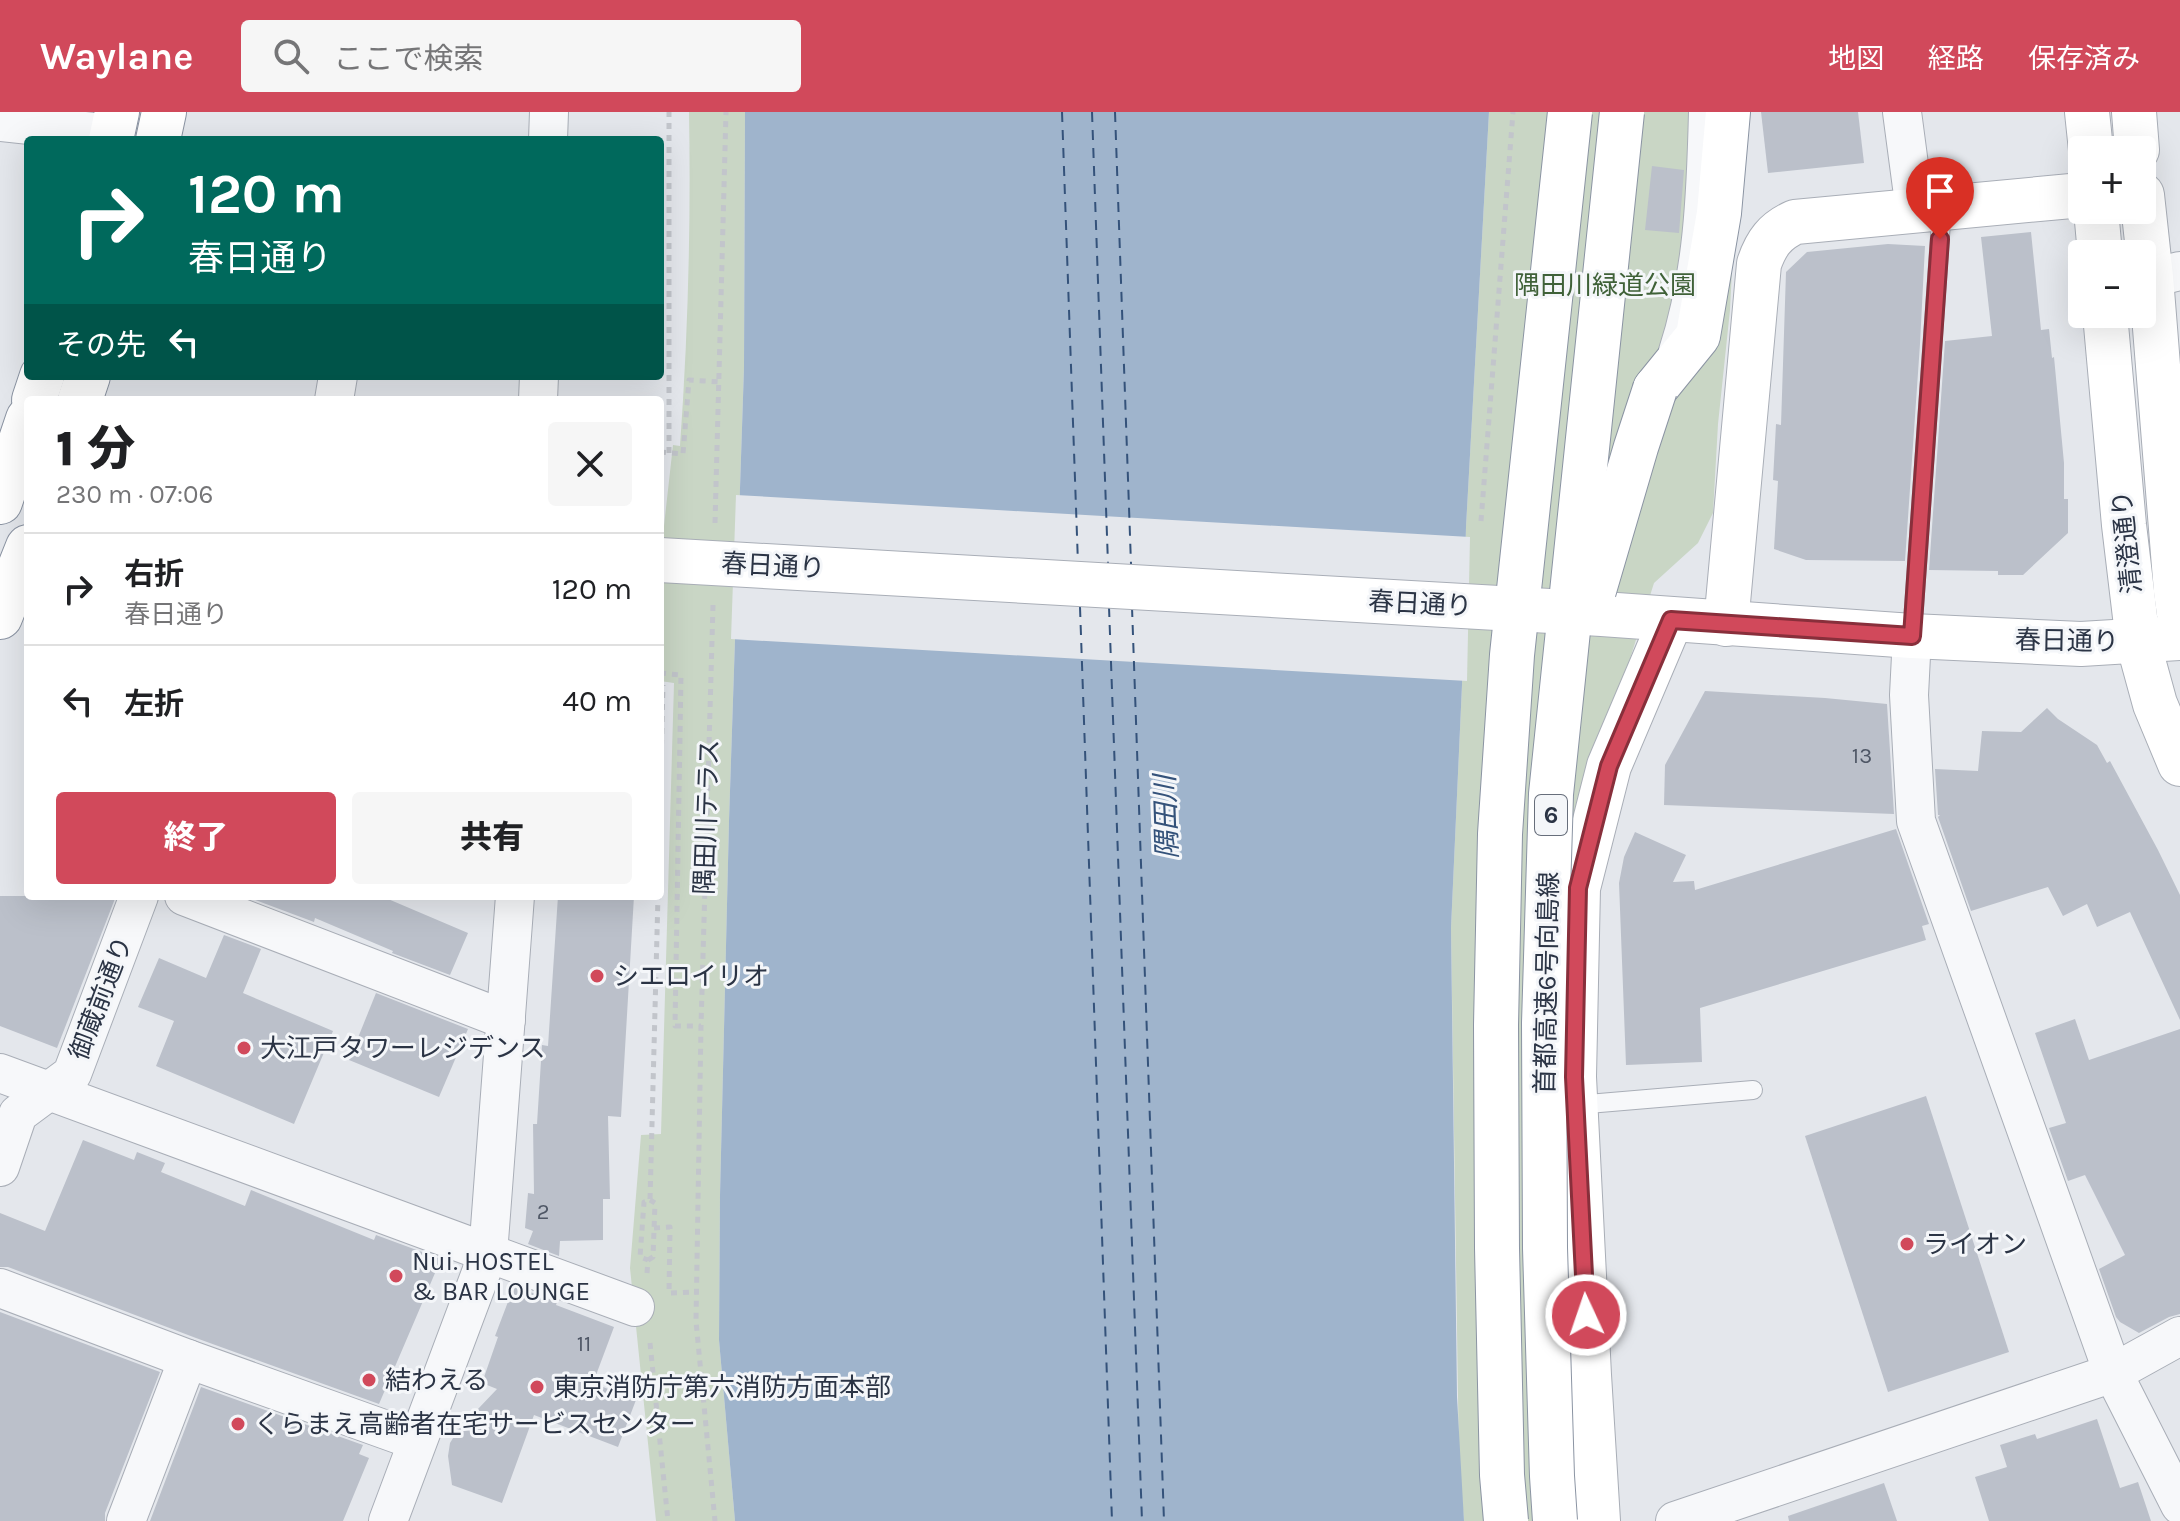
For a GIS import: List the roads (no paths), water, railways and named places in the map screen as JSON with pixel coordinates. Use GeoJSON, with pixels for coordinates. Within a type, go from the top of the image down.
{"type":"FeatureCollection","features":[{"type":"Feature","properties":{"kind":"main road"},"geometry":{"type":"LineString","coordinates":[[159,136],[164,112]]}},
{"type":"Feature","properties":{"kind":"main road"},"geometry":{"type":"LineString","coordinates":[[1558,229],[1561,112]]}},
{"type":"Feature","properties":{"kind":"main road","name":"首都高速6号向島線"},"geometry":{"type":"LineString","coordinates":[[1506,1521],[1502,1475],[1496,1232],[1500,834],[1512,655],[1570,112]]}},
{"type":"Feature","properties":{"kind":"main road","name":"首都高速6号向島線"},"geometry":{"type":"LineString","coordinates":[[1555,1521],[1545,1218],[1544,1023],[1551,794],[1622,112]]}},
{"type":"Feature","properties":{"kind":"main road"},"geometry":{"type":"LineString","coordinates":[[1655,389],[1698,336],[1719,213],[1728,112]]}},
{"type":"Feature","properties":{"kind":"main road"},"geometry":{"type":"LineString","coordinates":[[2087,112],[2090,136]]}},
{"type":"Feature","properties":{"kind":"main road"},"geometry":{"type":"LineString","coordinates":[[2134,112],[2136,136]]}},
{"type":"Feature","properties":{"kind":"main road"},"geometry":{"type":"LineString","coordinates":[[1726,624],[1759,264],[1764,248],[1779,229],[1795,222],[2068,196]]}},
{"type":"Feature","properties":{"kind":"main road","name":"清澄通り"},"geometry":{"type":"LineString","coordinates":[[2150,224],[2165,275],[2171,536],[2180,621]]}},
{"type":"Feature","properties":{"kind":"main road","name":"清澄通り"},"geometry":{"type":"LineString","coordinates":[[2106,328],[2124,525],[2159,640],[2155,704],[2180,764]]}},
{"type":"Feature","properties":{"kind":"main road","name":"6"},"geometry":{"type":"LineString","coordinates":[[1551,794],[1588,610],[1655,389]]}},
{"type":"Feature","properties":{"kind":"main road"},"geometry":{"type":"LineString","coordinates":[[7,499],[24,434]]}},
{"type":"Feature","properties":{"kind":"main road"},"geometry":{"type":"LineString","coordinates":[[0,617],[24,557]]}},
{"type":"Feature","properties":{"kind":"main road","name":"春日通り"},"geometry":{"type":"LineString","coordinates":[[664,560],[1602,614],[1912,636],[2081,644],[2159,640]]}},
{"type":"Feature","properties":{"kind":"main road"},"geometry":{"type":"LineString","coordinates":[[1598,1521],[1574,1077],[1578,888],[1609,766],[1671,620]]}},
{"type":"Feature","properties":{"kind":"street"},"geometry":{"type":"LineString","coordinates":[[548,136],[549,112]]}},
{"type":"Feature","properties":{"kind":"street"},"geometry":{"type":"LineString","coordinates":[[1902,112],[1928,209]]}},
{"type":"Feature","properties":{"kind":"street"},"geometry":{"type":"LineString","coordinates":[[0,122],[114,129]]}},
{"type":"Feature","properties":{"kind":"street"},"geometry":{"type":"LineString","coordinates":[[1912,636],[1909,695],[1916,821],[2113,1373],[2180,1505]]}},
{"type":"Feature","properties":{"kind":"street","name":"御蔵前通り"},"geometry":{"type":"LineString","coordinates":[[0,1167],[18,1114],[72,1074],[137,900]]}},
{"type":"Feature","properties":{"kind":"street"},"geometry":{"type":"LineString","coordinates":[[194,900],[506,1020]]}},
{"type":"Feature","properties":{"kind":"street"},"geometry":{"type":"LineString","coordinates":[[388,1521],[488,1254],[515,900]]}},
{"type":"Feature","properties":{"kind":"street"},"geometry":{"type":"LineString","coordinates":[[0,1073],[635,1307]]}},
{"type":"Feature","properties":{"kind":"street"},"geometry":{"type":"LineString","coordinates":[[0,1288],[417,1441]]}},
{"type":"Feature","properties":{"kind":"street"},"geometry":{"type":"LineString","coordinates":[[1675,1521],[2113,1373],[2180,1336]]}},
{"type":"Feature","properties":{"kind":"street"},"geometry":{"type":"LineString","coordinates":[[126,1521],[188,1359]]}},
{"type":"Feature","properties":{"kind":"lane"},"geometry":{"type":"LineString","coordinates":[[1655,389],[1678,321],[1692,231],[1696,201],[1698,112]]}},
{"type":"Feature","properties":{"kind":"lane"},"geometry":{"type":"LineString","coordinates":[[1912,636],[1928,209]]}},
{"type":"Feature","properties":{"kind":"lane"},"geometry":{"type":"LineString","coordinates":[[1576,1105],[1753,1090]]}},
{"type":"Feature","properties":{"kind":"water","name":"隅田川"},"geometry":{"type":"Polygon","coordinates":[[[745,112],[1489,112],[1466,527],[1451,928],[1457,1397],[1464,1521],[735,1521],[719,1340],[720,1195],[744,367],[745,112]]]}},
{"type":"Feature","properties":{"kind":"place","name":"シエロイリオ"},"geometry":{"type":"Point","coordinates":[597,976]}},
{"type":"Feature","properties":{"kind":"place","name":"大江戸タワーレジデンス"},"geometry":{"type":"Point","coordinates":[244,1048]}},
{"type":"Feature","properties":{"kind":"place","name":"ライオン"},"geometry":{"type":"Point","coordinates":[1907,1244]}},
{"type":"Feature","properties":{"kind":"place","name":"Nui. HOSTEL & BAR LOUNGE"},"geometry":{"type":"Point","coordinates":[396,1276]}},
{"type":"Feature","properties":{"kind":"place","name":"結わえる"},"geometry":{"type":"Point","coordinates":[369,1380]}},
{"type":"Feature","properties":{"kind":"place","name":"東京消防庁第六消防方面本部"},"geometry":{"type":"Point","coordinates":[537,1387]}},
{"type":"Feature","properties":{"kind":"place","name":"くらまえ高齢者在宅サービスセンター"},"geometry":{"type":"Point","coordinates":[238,1424]}},
{"type":"Feature","properties":{"kind":"park label","name":"隅田川緑道公園"},"geometry":{"type":"Point","coordinates":[1605,285]}}]}
